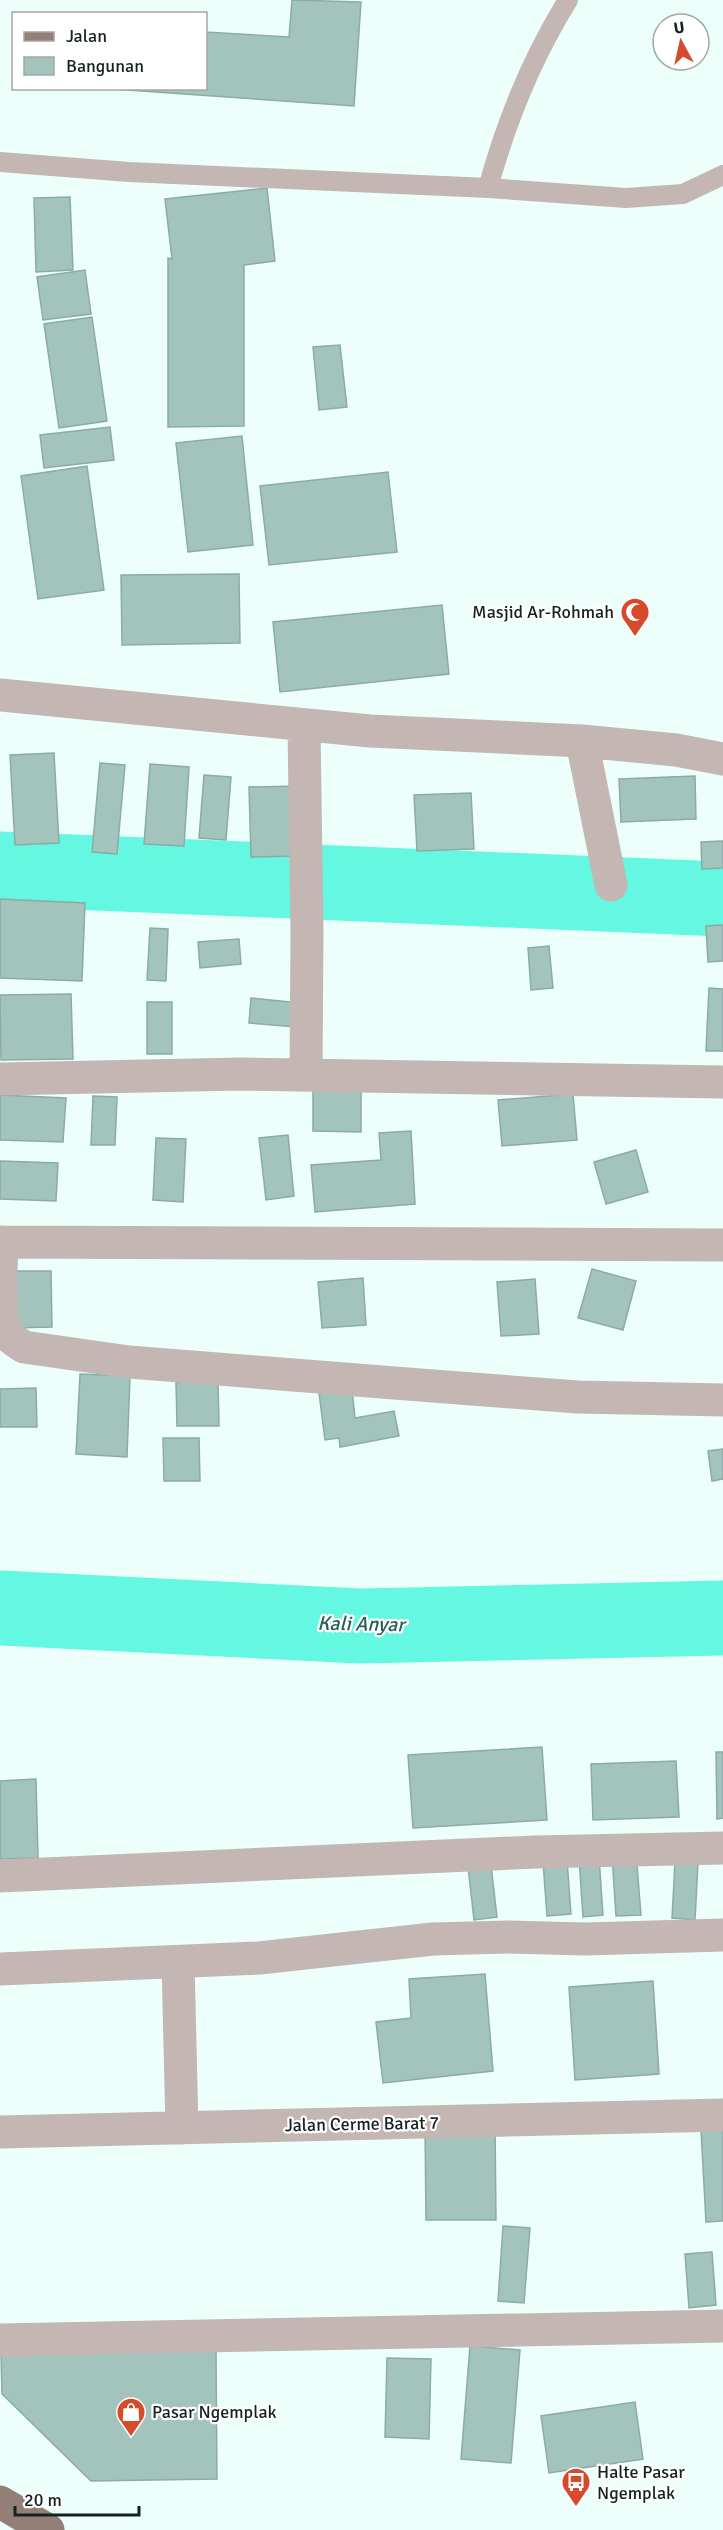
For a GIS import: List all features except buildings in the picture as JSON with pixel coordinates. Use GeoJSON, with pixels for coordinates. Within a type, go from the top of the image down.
{"type":"FeatureCollection","features":[{"type":"Feature","properties":{"kind":"main road"},"geometry":{"type":"LineString","coordinates":[[0,2502],[48,2530]]}},
{"type":"Feature","properties":{"kind":"street"},"geometry":{"type":"LineString","coordinates":[[0,695],[304,726],[582,741],[676,750],[723,759]]}},
{"type":"Feature","properties":{"kind":"street"},"geometry":{"type":"LineString","coordinates":[[304,726],[307,933],[306,1075]]}},
{"type":"Feature","properties":{"kind":"street"},"geometry":{"type":"LineString","coordinates":[[582,741],[611,885]]}},
{"type":"Feature","properties":{"kind":"street"},"geometry":{"type":"LineString","coordinates":[[0,1079],[241,1074],[723,1082]]}},
{"type":"Feature","properties":{"kind":"street"},"geometry":{"type":"LineString","coordinates":[[723,1245],[1,1242],[3,1327],[12,1340],[24,1347],[129,1362],[432,1386],[578,1396],[723,1400]]}},
{"type":"Feature","properties":{"kind":"street"},"geometry":{"type":"LineString","coordinates":[[0,1876],[523,1852],[723,1848]]}},
{"type":"Feature","properties":{"kind":"street"},"geometry":{"type":"LineString","coordinates":[[0,1969],[259,1958],[433,1940],[723,1935]]}},
{"type":"Feature","properties":{"kind":"street"},"geometry":{"type":"LineString","coordinates":[[178,1962],[182,2128]]}},
{"type":"Feature","properties":{"kind":"street","name":"Jalan Cerme Barat 7"},"geometry":{"type":"LineString","coordinates":[[0,2132],[723,2115]]}},
{"type":"Feature","properties":{"kind":"street"},"geometry":{"type":"LineString","coordinates":[[0,2340],[723,2326]]}},
{"type":"Feature","properties":{"kind":"lane"},"geometry":{"type":"LineString","coordinates":[[488,188],[501,140],[533,63],[568,0]]}},
{"type":"Feature","properties":{"kind":"lane"},"geometry":{"type":"LineString","coordinates":[[0,162],[219,177],[488,188],[626,198],[682,194],[723,175]]}},
{"type":"Feature","properties":{"kind":"waterway"},"geometry":{"type":"LineString","coordinates":[[0,869],[723,899]]}},
{"type":"Feature","properties":{"kind":"waterway","name":"Kali Anyar"},"geometry":{"type":"LineString","coordinates":[[0,1608],[360,1626],[723,1618]]}},
{"type":"Feature","properties":{"kind":"place","name":"Masjid Ar-Rohmah"},"geometry":{"type":"Point","coordinates":[635,638]}},
{"type":"Feature","properties":{"kind":"place","name":"Pasar Ngemplak"},"geometry":{"type":"Point","coordinates":[131,2438]}},
{"type":"Feature","properties":{"kind":"place","name":"Halte Pasar Ngemplak"},"geometry":{"type":"Point","coordinates":[576,2508]}}]}
